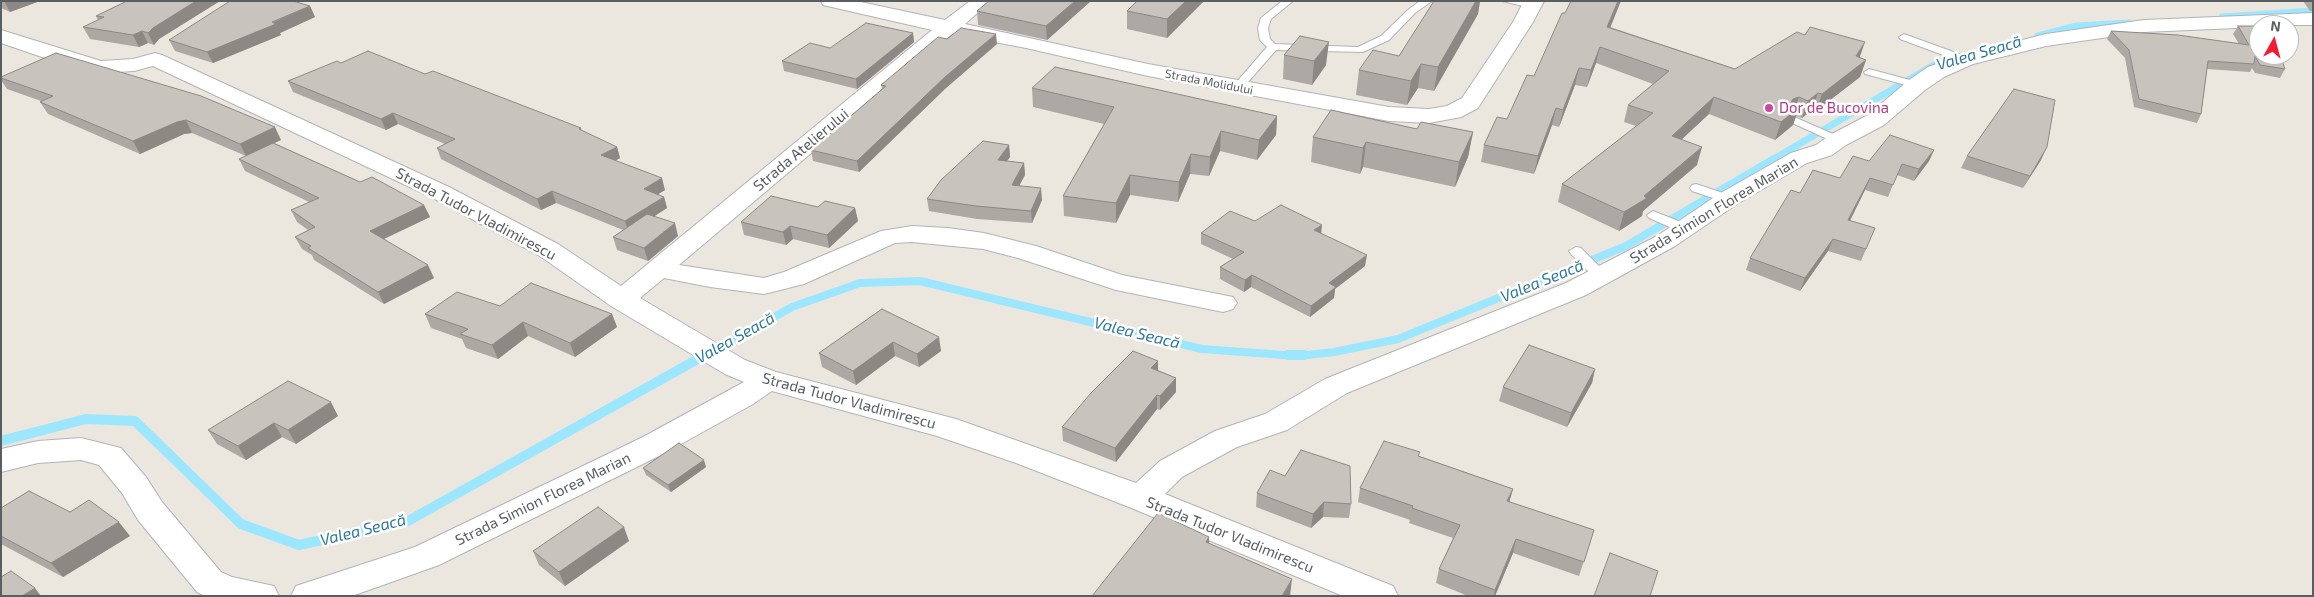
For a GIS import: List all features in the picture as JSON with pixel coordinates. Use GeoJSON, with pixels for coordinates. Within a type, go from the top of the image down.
{"type":"FeatureCollection","features":[{"type":"Feature","properties":{"kind":"street","name":"Strada Molidului"},"geometry":{"type":"LineString","coordinates":[[830,1],[1148,70],[1389,114],[1429,116],[1453,112],[1470,103],[1523,22],[1533,3]]}},
{"type":"Feature","properties":{"kind":"street","name":"Strada Atelierului"},"geometry":{"type":"LineString","coordinates":[[621,300],[920,50],[982,1]]}},
{"type":"Feature","properties":{"kind":"street","name":"Strada Simion Florea Marian"},"geometry":{"type":"LineString","coordinates":[[1141,498],[1171,469],[1226,440],[1276,422],[1336,386],[1536,306],[1597,272],[1686,229],[1728,199],[1799,158],[1824,150],[1832,137],[1876,120],[1917,84],[1957,56],[2135,27],[2313,19]]}},
{"type":"Feature","properties":{"kind":"street","name":"Strada Tudor Vladimirescu"},"geometry":{"type":"LineString","coordinates":[[1,36],[46,52],[100,67],[127,66],[161,52],[222,92],[291,122],[449,197],[549,250],[621,300],[735,367],[767,380],[945,427],[1141,498],[1380,596]]}},
{"type":"Feature","properties":{"kind":"street"},"geometry":{"type":"LineString","coordinates":[[659,269],[710,279],[764,286],[794,278],[890,236],[912,234],[939,235],[984,241],[1027,252],[1116,282],[1223,303]]}},
{"type":"Feature","properties":{"kind":"street","name":"Strada Simion Florea Marian"},"geometry":{"type":"LineString","coordinates":[[309,596],[427,556],[654,446],[742,397],[767,380]]}},
{"type":"Feature","properties":{"kind":"street"},"geometry":{"type":"LineString","coordinates":[[1,461],[38,452],[72,450],[110,456],[134,484],[150,510],[209,582],[226,590],[261,596]]}},
{"type":"Feature","properties":{"kind":"lane"},"geometry":{"type":"LineString","coordinates":[[1273,47],[1266,40],[1263,28],[1266,18],[1288,1]]}},
{"type":"Feature","properties":{"kind":"lane"},"geometry":{"type":"LineString","coordinates":[[1238,87],[1273,47],[1291,46],[1359,50],[1385,38],[1412,11],[1427,1]]}},
{"type":"Feature","properties":{"kind":"lane"},"geometry":{"type":"LineString","coordinates":[[1507,1],[1533,3]]}},
{"type":"Feature","properties":{"kind":"lane"},"geometry":{"type":"LineString","coordinates":[[1904,37],[1957,56]]}},
{"type":"Feature","properties":{"kind":"lane"},"geometry":{"type":"LineString","coordinates":[[1869,72],[1917,84]]}},
{"type":"Feature","properties":{"kind":"lane"},"geometry":{"type":"LineString","coordinates":[[1792,118],[1832,137]]}},
{"type":"Feature","properties":{"kind":"lane"},"geometry":{"type":"LineString","coordinates":[[1696,188],[1728,199]]}},
{"type":"Feature","properties":{"kind":"lane"},"geometry":{"type":"LineString","coordinates":[[1653,215],[1686,229]]}},
{"type":"Feature","properties":{"kind":"lane"},"geometry":{"type":"LineString","coordinates":[[1576,251],[1597,272]]}},
{"type":"Feature","properties":{"kind":"building"},"geometry":{"type":"Polygon","coordinates":[[[127,1],[196,1],[148,33],[142,31],[133,35],[83,27],[104,17],[96,16],[127,1]]]}},
{"type":"Feature","properties":{"kind":"building"},"geometry":{"type":"Polygon","coordinates":[[[230,1],[293,1],[310,6],[272,22],[276,24],[207,52],[169,40],[230,1]]]}},
{"type":"Feature","properties":{"kind":"building"},"geometry":{"type":"Polygon","coordinates":[[[989,1],[1075,1],[1046,26],[977,11],[989,1]]]}},
{"type":"Feature","properties":{"kind":"building"},"geometry":{"type":"Polygon","coordinates":[[[1137,1],[1186,1],[1167,19],[1127,11],[1137,1]]]}},
{"type":"Feature","properties":{"kind":"building"},"geometry":{"type":"Polygon","coordinates":[[[1434,1],[1476,1],[1438,67],[1421,64],[1411,81],[1359,70],[1373,50],[1399,56],[1434,1]]]}},
{"type":"Feature","properties":{"kind":"building"},"geometry":{"type":"Polygon","coordinates":[[[1571,1],[1618,1],[1607,27],[1735,69],[1797,32],[1805,35],[1810,27],[1865,42],[1856,56],[1866,60],[1822,94],[1818,93],[1808,101],[1799,97],[1793,99],[1791,103],[1799,108],[1781,122],[1714,97],[1672,136],[1702,147],[1644,196],[1647,198],[1624,212],[1562,184],[1653,113],[1628,105],[1669,71],[1600,47],[1591,70],[1579,68],[1563,110],[1556,108],[1538,156],[1484,145],[1497,117],[1507,119],[1527,75],[1534,76],[1562,13],[1565,13],[1571,1]]]}},
{"type":"Feature","properties":{"kind":"building"},"geometry":{"type":"Polygon","coordinates":[[[866,23],[913,33],[856,79],[782,61],[810,43],[830,48],[866,23]]]}},
{"type":"Feature","properties":{"kind":"building"},"geometry":{"type":"Polygon","coordinates":[[[2238,26],[2249,26],[2249,45],[2238,26]]]}},
{"type":"Feature","properties":{"kind":"building"},"geometry":{"type":"Polygon","coordinates":[[[961,28],[996,34],[945,77],[857,161],[811,150],[886,86],[881,85],[938,37],[947,39],[961,28]]]}},
{"type":"Feature","properties":{"kind":"building"},"geometry":{"type":"Polygon","coordinates":[[[2111,31],[2178,35],[2249,45],[2249,64],[2208,61],[2201,114],[2139,99],[2129,50],[2111,31]]]}},
{"type":"Feature","properties":{"kind":"building"},"geometry":{"type":"Polygon","coordinates":[[[1300,36],[1329,42],[1314,61],[1284,55],[1300,36]]]}},
{"type":"Feature","properties":{"kind":"building"},"geometry":{"type":"Polygon","coordinates":[[[368,51],[425,74],[433,71],[581,128],[579,129],[617,147],[601,155],[662,178],[644,189],[664,197],[625,221],[552,191],[537,199],[437,148],[455,139],[393,113],[381,119],[288,81],[337,61],[341,63],[368,51]]]}},
{"type":"Feature","properties":{"kind":"building"},"geometry":{"type":"Polygon","coordinates":[[[56,53],[201,96],[275,127],[240,144],[186,120],[133,141],[40,102],[53,96],[1,78],[56,53]]]}},
{"type":"Feature","properties":{"kind":"building"},"geometry":{"type":"Polygon","coordinates":[[[2260,65],[2284,65],[2285,69],[2260,65]]]}},
{"type":"Feature","properties":{"kind":"building"},"geometry":{"type":"Polygon","coordinates":[[[1055,67],[1277,116],[1259,140],[1221,131],[1210,157],[1191,154],[1179,182],[1130,175],[1116,203],[1063,196],[1114,107],[1032,88],[1055,67]]]}},
{"type":"Feature","properties":{"kind":"building"},"geometry":{"type":"Polygon","coordinates":[[[2014,89],[2055,100],[2047,147],[2030,176],[1967,156],[2014,89]]]}},
{"type":"Feature","properties":{"kind":"building"},"geometry":{"type":"Polygon","coordinates":[[[1331,110],[1417,129],[1421,122],[1473,132],[1459,162],[1366,142],[1363,148],[1313,137],[1331,110]]]}},
{"type":"Feature","properties":{"kind":"building"},"geometry":{"type":"Polygon","coordinates":[[[1890,135],[1934,150],[1919,169],[1902,164],[1893,185],[1870,178],[1848,220],[1875,228],[1866,249],[1833,239],[1805,278],[1750,258],[1791,190],[1800,193],[1813,170],[1840,178],[1853,156],[1869,161],[1890,135]]]}},
{"type":"Feature","properties":{"kind":"building"},"geometry":{"type":"Polygon","coordinates":[[[983,141],[1009,145],[998,160],[1024,163],[1012,185],[1041,188],[1031,211],[927,199],[941,180],[983,141]]]}},
{"type":"Feature","properties":{"kind":"building"},"geometry":{"type":"Polygon","coordinates":[[[273,143],[360,182],[372,177],[424,205],[370,231],[428,265],[378,292],[308,248],[311,246],[295,237],[315,227],[291,210],[319,198],[239,159],[273,143]]]}},
{"type":"Feature","properties":{"kind":"building"},"geometry":{"type":"Polygon","coordinates":[[[771,196],[818,207],[825,201],[855,208],[827,235],[790,226],[783,232],[741,222],[771,196]]]}},
{"type":"Feature","properties":{"kind":"building"},"geometry":{"type":"Polygon","coordinates":[[[1281,205],[1322,225],[1314,230],[1367,255],[1329,283],[1336,287],[1311,306],[1252,275],[1245,280],[1220,267],[1244,252],[1201,233],[1230,211],[1255,221],[1281,205]]]}},
{"type":"Feature","properties":{"kind":"building"},"geometry":{"type":"Polygon","coordinates":[[[647,214],[675,223],[644,248],[613,237],[647,214]]]}},
{"type":"Feature","properties":{"kind":"building"},"geometry":{"type":"Polygon","coordinates":[[[531,283],[612,314],[570,343],[523,322],[492,345],[460,334],[468,329],[425,314],[457,292],[500,306],[531,283]]]}},
{"type":"Feature","properties":{"kind":"building"},"geometry":{"type":"Polygon","coordinates":[[[882,309],[939,337],[917,354],[893,342],[853,371],[819,353],[882,309]]]}},
{"type":"Feature","properties":{"kind":"building"},"geometry":{"type":"Polygon","coordinates":[[[1529,345],[1595,369],[1571,413],[1503,387],[1529,345]]]}},
{"type":"Feature","properties":{"kind":"building"},"geometry":{"type":"Polygon","coordinates":[[[1133,351],[1158,361],[1151,368],[1176,378],[1160,396],[1157,395],[1115,448],[1062,427],[1091,393],[1133,351]]]}},
{"type":"Feature","properties":{"kind":"building"},"geometry":{"type":"Polygon","coordinates":[[[288,381],[331,402],[288,430],[274,423],[238,446],[208,430],[288,381]]]}},
{"type":"Feature","properties":{"kind":"building"},"geometry":{"type":"Polygon","coordinates":[[[1384,441],[1420,452],[1418,456],[1513,489],[1507,501],[1594,530],[1584,562],[1516,539],[1495,590],[1439,569],[1460,525],[1412,508],[1413,506],[1360,488],[1384,441]]]}},
{"type":"Feature","properties":{"kind":"building"},"geometry":{"type":"Polygon","coordinates":[[[679,443],[704,460],[668,485],[643,468],[679,443]]]}},
{"type":"Feature","properties":{"kind":"building"},"geometry":{"type":"Polygon","coordinates":[[[1301,450],[1350,466],[1351,504],[1324,502],[1313,514],[1257,493],[1270,470],[1285,476],[1301,450]]]}},
{"type":"Feature","properties":{"kind":"building"},"geometry":{"type":"Polygon","coordinates":[[[29,491],[70,512],[89,500],[119,522],[51,563],[1,536],[1,508],[29,491]]]}},
{"type":"Feature","properties":{"kind":"building"},"geometry":{"type":"Polygon","coordinates":[[[598,507],[624,527],[559,572],[533,551],[598,507]]]}},
{"type":"Feature","properties":{"kind":"building"},"geometry":{"type":"Polygon","coordinates":[[[1158,513],[1209,537],[1206,542],[1292,579],[1282,596],[1092,596],[1158,513]]]}},
{"type":"Feature","properties":{"kind":"building"},"geometry":{"type":"Polygon","coordinates":[[[1610,553],[1658,571],[1650,596],[1594,596],[1610,553]]]}},
{"type":"Feature","properties":{"kind":"building"},"geometry":{"type":"Polygon","coordinates":[[[11,571],[35,588],[22,596],[1,596],[1,577],[11,571]]]}},
{"type":"Feature","properties":{"kind":"waterway","name":"Valea Seacă"},"geometry":{"type":"LineString","coordinates":[[2222,17],[2313,11]]}},
{"type":"Feature","properties":{"kind":"waterway","name":"Valea Seacă"},"geometry":{"type":"LineString","coordinates":[[2038,36],[2077,26],[2129,23]]}},
{"type":"Feature","properties":{"kind":"waterway","name":"Valea Seacă"},"geometry":{"type":"LineString","coordinates":[[1772,160],[1939,62],[1963,56]]}},
{"type":"Feature","properties":{"kind":"waterway","name":"Valea Seacă"},"geometry":{"type":"LineString","coordinates":[[703,357],[792,307],[860,283],[920,281],[1202,349],[1298,356],[1334,352],[1398,339],[1626,246],[1774,159]]}},
{"type":"Feature","properties":{"kind":"waterway","name":"Valea Seacă"},"geometry":{"type":"LineString","coordinates":[[1,441],[86,419],[135,421],[241,524],[299,545],[408,521],[705,355]]}},
{"type":"Feature","properties":{"kind":"waterway","name":"Valea Seacă"},"geometry":{"type":"LineString","coordinates":[[1288,355],[1304,355]]}},
{"type":"Feature","properties":{"kind":"place","name":"Dor de Bucovina"},"geometry":{"type":"Point","coordinates":[1769,108]}}]}
